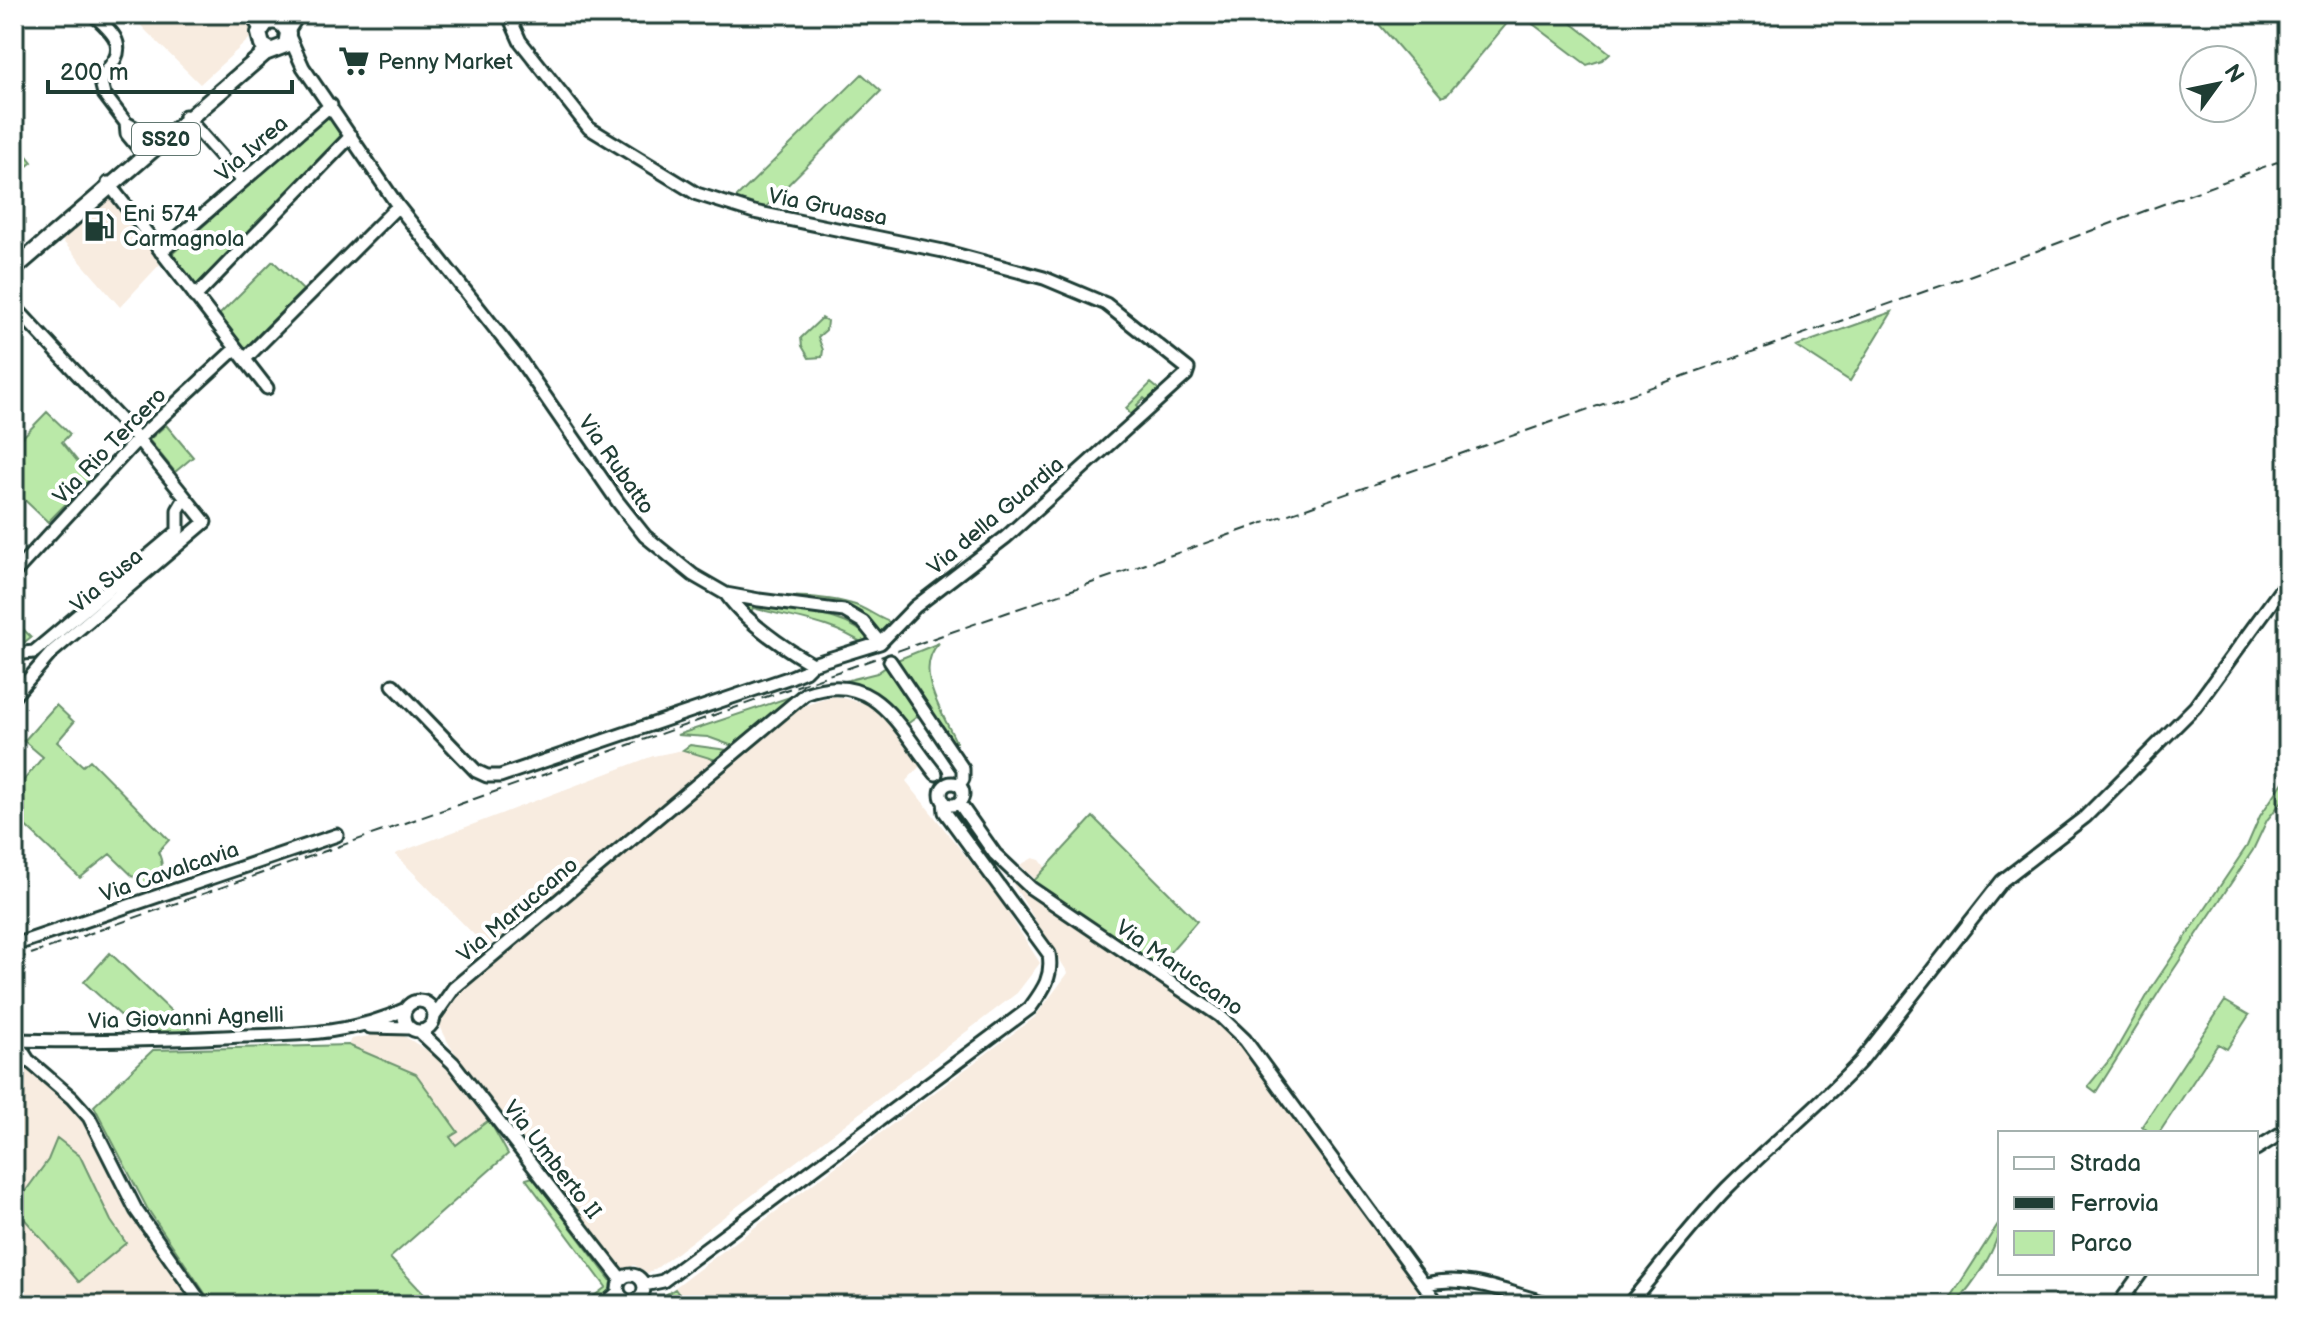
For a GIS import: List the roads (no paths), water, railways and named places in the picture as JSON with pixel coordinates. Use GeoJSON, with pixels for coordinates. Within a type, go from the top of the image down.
{"type":"FeatureCollection","features":[{"type":"Feature","properties":{"kind":"main road","name":"SS20"},"geometry":{"type":"LineString","coordinates":[[14,269],[187,118],[297,14]]}},
{"type":"Feature","properties":{"kind":"street"},"geometry":{"type":"LineString","coordinates":[[93,14],[108,28],[117,43],[116,58],[101,82],[104,94],[126,123],[133,127],[148,152]]}},
{"type":"Feature","properties":{"kind":"street","name":"Via Rubatto"},"geometry":{"type":"LineString","coordinates":[[253,14],[275,33],[303,67],[398,206],[520,360],[636,526],[693,575],[726,594],[844,611],[863,622],[876,638]]}},
{"type":"Feature","properties":{"kind":"street","name":"Via Gruassa"},"geometry":{"type":"LineString","coordinates":[[508,14],[520,41],[589,128],[697,194],[754,212],[943,251],[1044,278],[1106,304],[1188,369]]}},
{"type":"Feature","properties":{"kind":"street","name":"Via Ivrea"},"geometry":{"type":"LineString","coordinates":[[161,252],[331,105]]}},
{"type":"Feature","properties":{"kind":"street"},"geometry":{"type":"LineString","coordinates":[[187,118],[243,181]]}},
{"type":"Feature","properties":{"kind":"street"},"geometry":{"type":"LineString","coordinates":[[195,297],[351,136]]}},
{"type":"Feature","properties":{"kind":"street"},"geometry":{"type":"LineString","coordinates":[[110,185],[267,388]]}},
{"type":"Feature","properties":{"kind":"street"},"geometry":{"type":"LineString","coordinates":[[245,359],[398,206]]}},
{"type":"Feature","properties":{"kind":"street","name":"Via Susa"},"geometry":{"type":"LineString","coordinates":[[14,306],[138,439],[205,522],[19,681],[14,696]]}},
{"type":"Feature","properties":{"kind":"street","name":"Via Rio Tercero"},"geometry":{"type":"LineString","coordinates":[[14,573],[138,439],[236,348]]}},
{"type":"Feature","properties":{"kind":"street","name":"Via della Guardia"},"geometry":{"type":"LineString","coordinates":[[393,685],[476,771],[487,776],[500,776],[791,677],[812,664],[880,643],[915,607],[1038,510],[1186,375],[1188,369]]}},
{"type":"Feature","properties":{"kind":"street","name":"Via Susa"},"geometry":{"type":"LineString","coordinates":[[14,654],[34,652],[178,531],[178,510],[185,498]]}},
{"type":"Feature","properties":{"kind":"street"},"geometry":{"type":"LineString","coordinates":[[1628,1305],[1725,1191],[1861,1061],[2002,881],[2085,817],[2195,707],[2274,599],[2288,585]]}},
{"type":"Feature","properties":{"kind":"street"},"geometry":{"type":"LineString","coordinates":[[726,594],[737,609],[812,664]]}},
{"type":"Feature","properties":{"kind":"street"},"geometry":{"type":"LineString","coordinates":[[890,661],[963,769],[963,779],[959,785]]}},
{"type":"Feature","properties":{"kind":"street","name":"Via Maruccano"},"geometry":{"type":"LineString","coordinates":[[423,1001],[454,988],[805,694],[837,686],[855,688],[872,697],[936,774]]}},
{"type":"Feature","properties":{"kind":"street"},"geometry":{"type":"LineString","coordinates":[[644,1285],[663,1281],[1030,1008],[1043,989],[1049,978],[1049,954],[945,812],[941,795],[945,785],[959,785],[963,798],[959,803],[953,805],[944,801]]}},
{"type":"Feature","properties":{"kind":"street","name":"Via Maruccano"},"geometry":{"type":"LineString","coordinates":[[959,803],[995,854],[1031,888],[1220,1016],[1245,1040],[1439,1305]]}},
{"type":"Feature","properties":{"kind":"street","name":"Via Cavalcavia"},"geometry":{"type":"LineString","coordinates":[[14,945],[337,835]]}},
{"type":"Feature","properties":{"kind":"street","name":"Via Maruccano"},"geometry":{"type":"LineString","coordinates":[[434,1019],[454,988]]}},
{"type":"Feature","properties":{"kind":"street"},"geometry":{"type":"LineString","coordinates":[[415,1001],[423,1001],[432,1008],[434,1019],[428,1029],[414,1030],[404,1017],[406,1009],[415,1001]]}},
{"type":"Feature","properties":{"kind":"street","name":"Via Giovanni Agnelli"},"geometry":{"type":"LineString","coordinates":[[15,1040],[153,1040],[331,1033],[381,1021],[406,1009]]}},
{"type":"Feature","properties":{"kind":"street","name":"Via Umberto II"},"geometry":{"type":"LineString","coordinates":[[434,1019],[453,1063]]}},
{"type":"Feature","properties":{"kind":"street","name":"Via Giovanni Agnelli"},"geometry":{"type":"LineString","coordinates":[[358,1027],[414,1030]]}},
{"type":"Feature","properties":{"kind":"street","name":"Via Umberto II"},"geometry":{"type":"LineString","coordinates":[[414,1030],[453,1063],[621,1279]]}},
{"type":"Feature","properties":{"kind":"street"},"geometry":{"type":"LineString","coordinates":[[15,1040],[28,1060],[89,1117],[136,1210],[203,1305]]}},
{"type":"Feature","properties":{"kind":"street"},"geometry":{"type":"LineString","coordinates":[[2258,1148],[2288,1129]]}},
{"type":"Feature","properties":{"kind":"street"},"geometry":{"type":"LineString","coordinates":[[604,1305],[627,1301],[644,1291],[642,1280],[631,1275],[621,1279],[627,1301]]}},
{"type":"Feature","properties":{"kind":"street"},"geometry":{"type":"LineString","coordinates":[[2118,1305],[2140,1275]]}},
{"type":"Feature","properties":{"kind":"street"},"geometry":{"type":"LineString","coordinates":[[1426,1284],[1443,1280],[1476,1283],[1556,1305]]}},
{"type":"Feature","properties":{"kind":"railway"},"geometry":{"type":"LineString","coordinates":[[14,960],[1969,276],[2288,158]]}},
{"type":"Feature","properties":{"kind":"place","name":"Penny Market"},"geometry":{"type":"Point","coordinates":[354,61]}},
{"type":"Feature","properties":{"kind":"place","name":"Eni 574 Carmagnola"},"geometry":{"type":"Point","coordinates":[99,226]}}]}
